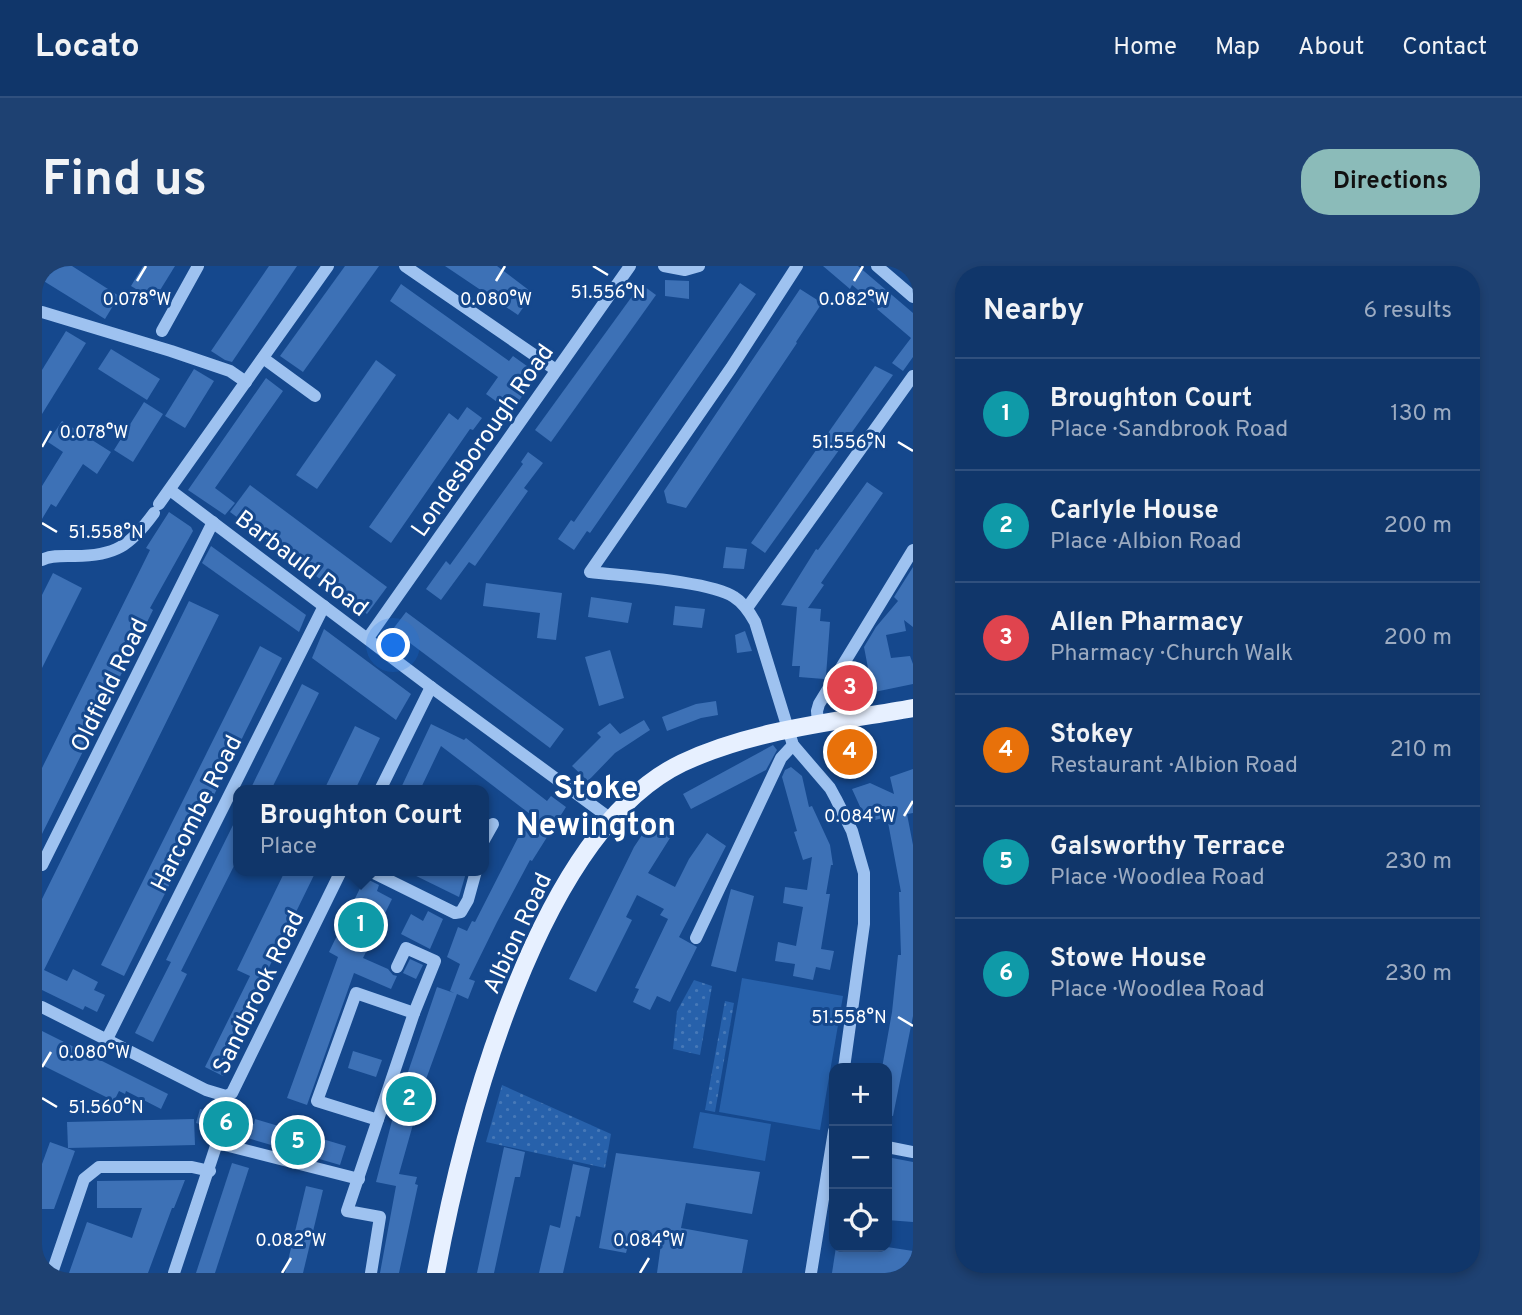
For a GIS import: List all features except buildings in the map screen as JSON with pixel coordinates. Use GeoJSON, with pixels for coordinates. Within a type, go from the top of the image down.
{"type":"FeatureCollection","features":[{"type":"Feature","properties":{"kind":"main road","name":"Albion Road"},"geometry":{"type":"LineString","coordinates":[[436,1273],[472,1118],[498,1035],[531,953],[569,879],[611,819],[657,778],[736,741],[791,738],[818,725],[913,708]]}},
{"type":"Feature","properties":{"kind":"street"},"geometry":{"type":"LineString","coordinates":[[162,331],[198,266]]}},
{"type":"Feature","properties":{"kind":"street"},"geometry":{"type":"LineString","coordinates":[[42,560],[50,557],[109,553],[134,537],[328,266]]}},
{"type":"Feature","properties":{"kind":"street"},"geometry":{"type":"LineString","coordinates":[[405,266],[556,370]]}},
{"type":"Feature","properties":{"kind":"street","name":"Londesborough Road"},"geometry":{"type":"LineString","coordinates":[[368,639],[631,266]]}},
{"type":"Feature","properties":{"kind":"street"},"geometry":{"type":"LineString","coordinates":[[664,266],[685,270],[699,266]]}},
{"type":"Feature","properties":{"kind":"street"},"geometry":{"type":"LineString","coordinates":[[797,266],[731,368],[590,572],[714,588],[734,597],[747,608],[755,622],[791,738],[836,799],[852,831],[864,873],[864,924],[845,1063]]}},
{"type":"Feature","properties":{"kind":"street"},"geometry":{"type":"LineString","coordinates":[[877,266],[913,296]]}},
{"type":"Feature","properties":{"kind":"street"},"geometry":{"type":"LineString","coordinates":[[42,312],[171,351],[230,372],[246,382]]}},
{"type":"Feature","properties":{"kind":"street"},"geometry":{"type":"LineString","coordinates":[[263,358],[315,396]]}},
{"type":"Feature","properties":{"kind":"street"},"geometry":{"type":"LineString","coordinates":[[747,608],[913,376]]}},
{"type":"Feature","properties":{"kind":"street","name":"Barbauld Road"},"geometry":{"type":"LineString","coordinates":[[170,489],[431,687],[611,819]]}},
{"type":"Feature","properties":{"kind":"street","name":"Oldfield Road"},"geometry":{"type":"LineString","coordinates":[[42,865],[212,523]]}},
{"type":"Feature","properties":{"kind":"street"},"geometry":{"type":"LineString","coordinates":[[818,725],[819,704],[913,550]]}},
{"type":"Feature","properties":{"kind":"street","name":"Harcombe Road"},"geometry":{"type":"LineString","coordinates":[[234,785],[324,606]]}},
{"type":"Feature","properties":{"kind":"street"},"geometry":{"type":"LineString","coordinates":[[382,785],[431,687]]}},
{"type":"Feature","properties":{"kind":"street"},"geometry":{"type":"LineString","coordinates":[[696,938],[791,738]]}},
{"type":"Feature","properties":{"kind":"street","name":"Harcombe Road"},"geometry":{"type":"LineString","coordinates":[[107,1039],[233,788]]}},
{"type":"Feature","properties":{"kind":"street"},"geometry":{"type":"LineString","coordinates":[[489,831],[493,824]]}},
{"type":"Feature","properties":{"kind":"street","name":"Sandbrook Road"},"geometry":{"type":"LineString","coordinates":[[42,1007],[206,1090],[226,1096],[232,1093],[339,876]]}},
{"type":"Feature","properties":{"kind":"street"},"geometry":{"type":"LineString","coordinates":[[380,876],[455,913],[461,912],[465,906],[474,876]]}},
{"type":"Feature","properties":{"kind":"street"},"geometry":{"type":"LineString","coordinates":[[371,1273],[380,1217],[347,1211],[414,1013],[435,961],[406,948],[397,967]]}},
{"type":"Feature","properties":{"kind":"street"},"geometry":{"type":"LineString","coordinates":[[378,1120],[317,1101],[356,993],[414,1013]]}},
{"type":"Feature","properties":{"kind":"street"},"geometry":{"type":"LineString","coordinates":[[174,1273],[210,1171],[217,1143],[359,1179]]}},
{"type":"Feature","properties":{"kind":"street"},"geometry":{"type":"LineString","coordinates":[[892,1148],[913,1152]]}},
{"type":"Feature","properties":{"kind":"street"},"geometry":{"type":"LineString","coordinates":[[811,1273],[829,1166]]}},
{"type":"Feature","properties":{"kind":"street"},"geometry":{"type":"LineString","coordinates":[[52,1273],[84,1179],[99,1167],[192,1167],[210,1171]]}},
{"type":"Feature","properties":{"kind":"shaded area"},"geometry":{"type":"Polygon","coordinates":[[[742,978],[843,996],[832,1063],[829,1063],[820,1130],[719,1112],[742,978]]]}},
{"type":"Feature","properties":{"kind":"shaded area"},"geometry":{"type":"Polygon","coordinates":[[[694,980],[712,986],[700,1055],[673,1049],[677,1011],[694,980]]]}},
{"type":"Feature","properties":{"kind":"shaded area"},"geometry":{"type":"Polygon","coordinates":[[[725,1001],[734,1003],[715,1112],[705,1110],[725,1001]]]}},
{"type":"Feature","properties":{"kind":"shaded area"},"geometry":{"type":"Polygon","coordinates":[[[502,1085],[611,1134],[605,1168],[486,1142],[502,1085]]]}},
{"type":"Feature","properties":{"kind":"shaded area"},"geometry":{"type":"Polygon","coordinates":[[[700,1112],[771,1124],[765,1161],[693,1148],[700,1112]]]}},
{"type":"Feature","properties":{"kind":"place","name":"Allen Pharmacy"},"geometry":{"type":"Point","coordinates":[850,688]}},
{"type":"Feature","properties":{"kind":"place","name":"Stokey"},"geometry":{"type":"Point","coordinates":[850,752]}},
{"type":"Feature","properties":{"kind":"place","name":"Broughton Court"},"geometry":{"type":"Point","coordinates":[361,925]}},
{"type":"Feature","properties":{"kind":"place","name":"Carlyle House"},"geometry":{"type":"Point","coordinates":[409,1099]}},
{"type":"Feature","properties":{"kind":"place","name":"Stowe House"},"geometry":{"type":"Point","coordinates":[226,1124]}},
{"type":"Feature","properties":{"kind":"place","name":"Galsworthy Terrace"},"geometry":{"type":"Point","coordinates":[298,1142]}},
{"type":"Feature","properties":{"kind":"district","name":"Stoke Newington"},"geometry":{"type":"Point","coordinates":[596,806]}}]}
